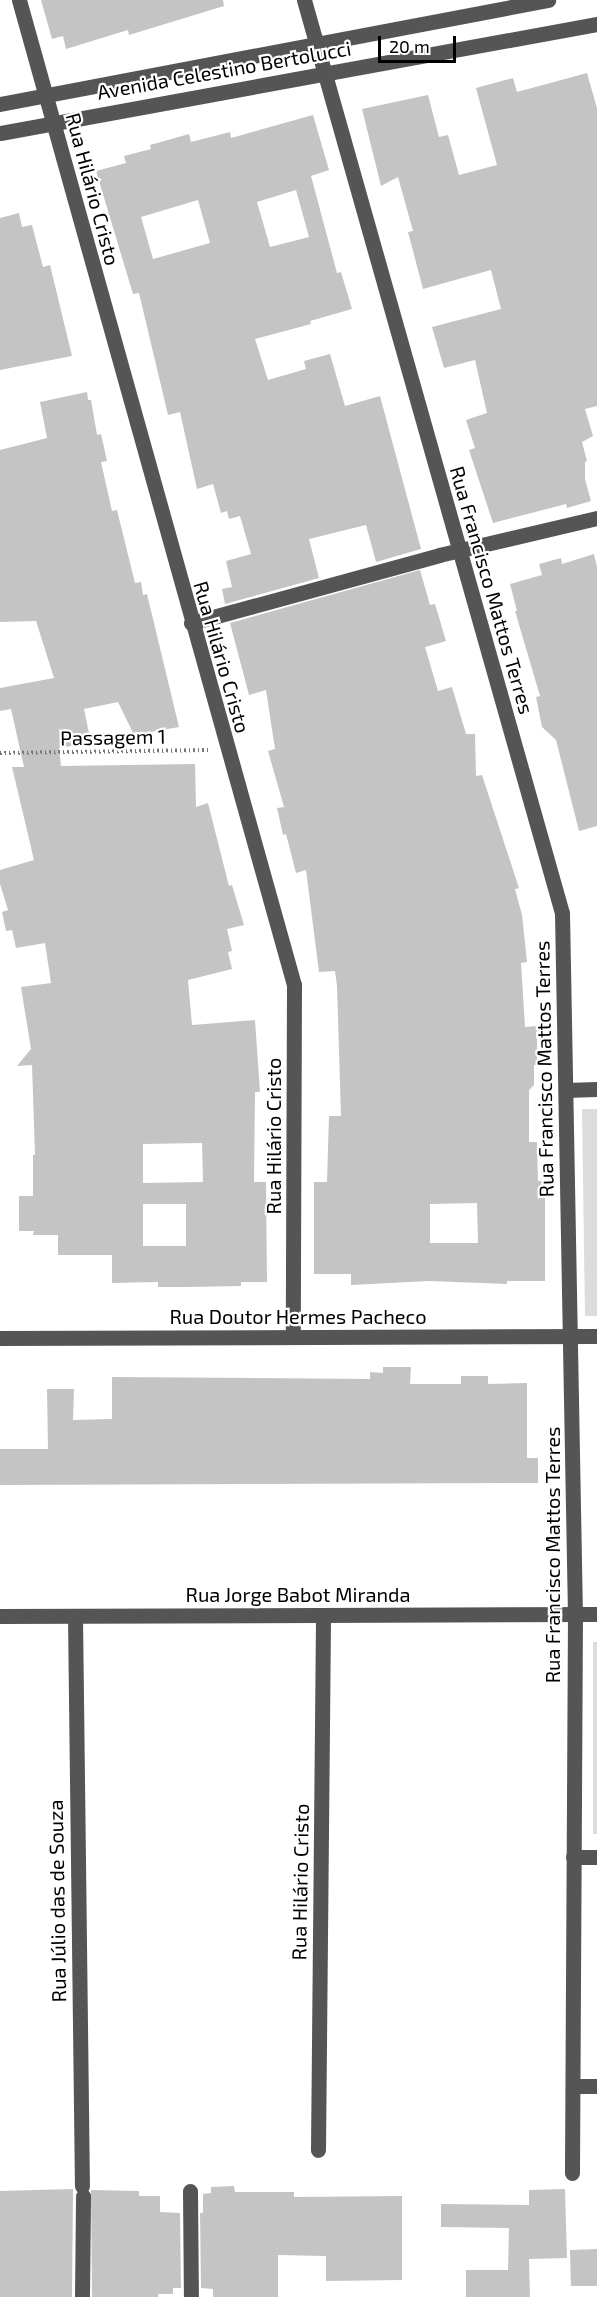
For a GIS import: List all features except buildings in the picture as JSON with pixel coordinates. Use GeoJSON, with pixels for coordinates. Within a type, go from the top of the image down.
{"type":"FeatureCollection","features":[{"type":"Feature","properties":{"kind":"street","name":"Rua Hilário Cristo"},"geometry":{"type":"LineString","coordinates":[[19,0],[226,750],[294,985],[293,1337]]}},
{"type":"Feature","properties":{"kind":"street","name":"Rua Francisco Mattos Terres"},"geometry":{"type":"LineString","coordinates":[[304,0],[562,913],[572,1336],[575,1614],[572,2173]]}},
{"type":"Feature","properties":{"kind":"street","name":"Avenida Celestino Bertolucci"},"geometry":{"type":"LineString","coordinates":[[0,104],[317,46],[548,0]]}},
{"type":"Feature","properties":{"kind":"street","name":"Avenida Celestino Bertolucci"},"geometry":{"type":"LineString","coordinates":[[0,133],[324,72],[597,24]]}},
{"type":"Feature","properties":{"kind":"street"},"geometry":{"type":"LineString","coordinates":[[191,623],[439,555],[597,518]]}},
{"type":"Feature","properties":{"kind":"street"},"geometry":{"type":"LineString","coordinates":[[566,1090],[597,1089]]}},
{"type":"Feature","properties":{"kind":"street","name":"Rua Doutor Hermes Pacheco"},"geometry":{"type":"LineString","coordinates":[[0,1338],[597,1336]]}},
{"type":"Feature","properties":{"kind":"street","name":"Rua Jorge Babot Miranda"},"geometry":{"type":"LineString","coordinates":[[0,1616],[597,1614]]}},
{"type":"Feature","properties":{"kind":"street","name":"Rua Hilário Cristo"},"geometry":{"type":"LineString","coordinates":[[318,2150],[323,1615]]}},
{"type":"Feature","properties":{"kind":"street","name":"Rua Júlio das de Souza"},"geometry":{"type":"LineString","coordinates":[[75,1616],[83,2191],[82,2297]]}},
{"type":"Feature","properties":{"kind":"street"},"geometry":{"type":"LineString","coordinates":[[573,1857],[597,1857]]}},
{"type":"Feature","properties":{"kind":"street"},"geometry":{"type":"LineString","coordinates":[[573,2086],[597,2086]]}},
{"type":"Feature","properties":{"kind":"street"},"geometry":{"type":"LineString","coordinates":[[189,2191],[191,2297]]}},
{"type":"Feature","properties":{"kind":"path","name":"Passagem 1"},"geometry":{"type":"LineString","coordinates":[[0,753],[226,750]]}},
{"type":"Feature","properties":{"kind":"shaded area"},"geometry":{"type":"Polygon","coordinates":[[[582,1109],[597,1109],[597,1316],[585,1316],[582,1109]]]}},
{"type":"Feature","properties":{"kind":"shaded area"},"geometry":{"type":"Polygon","coordinates":[[[593,1642],[597,1642],[597,1834],[593,1834],[593,1642]]]}}]}
